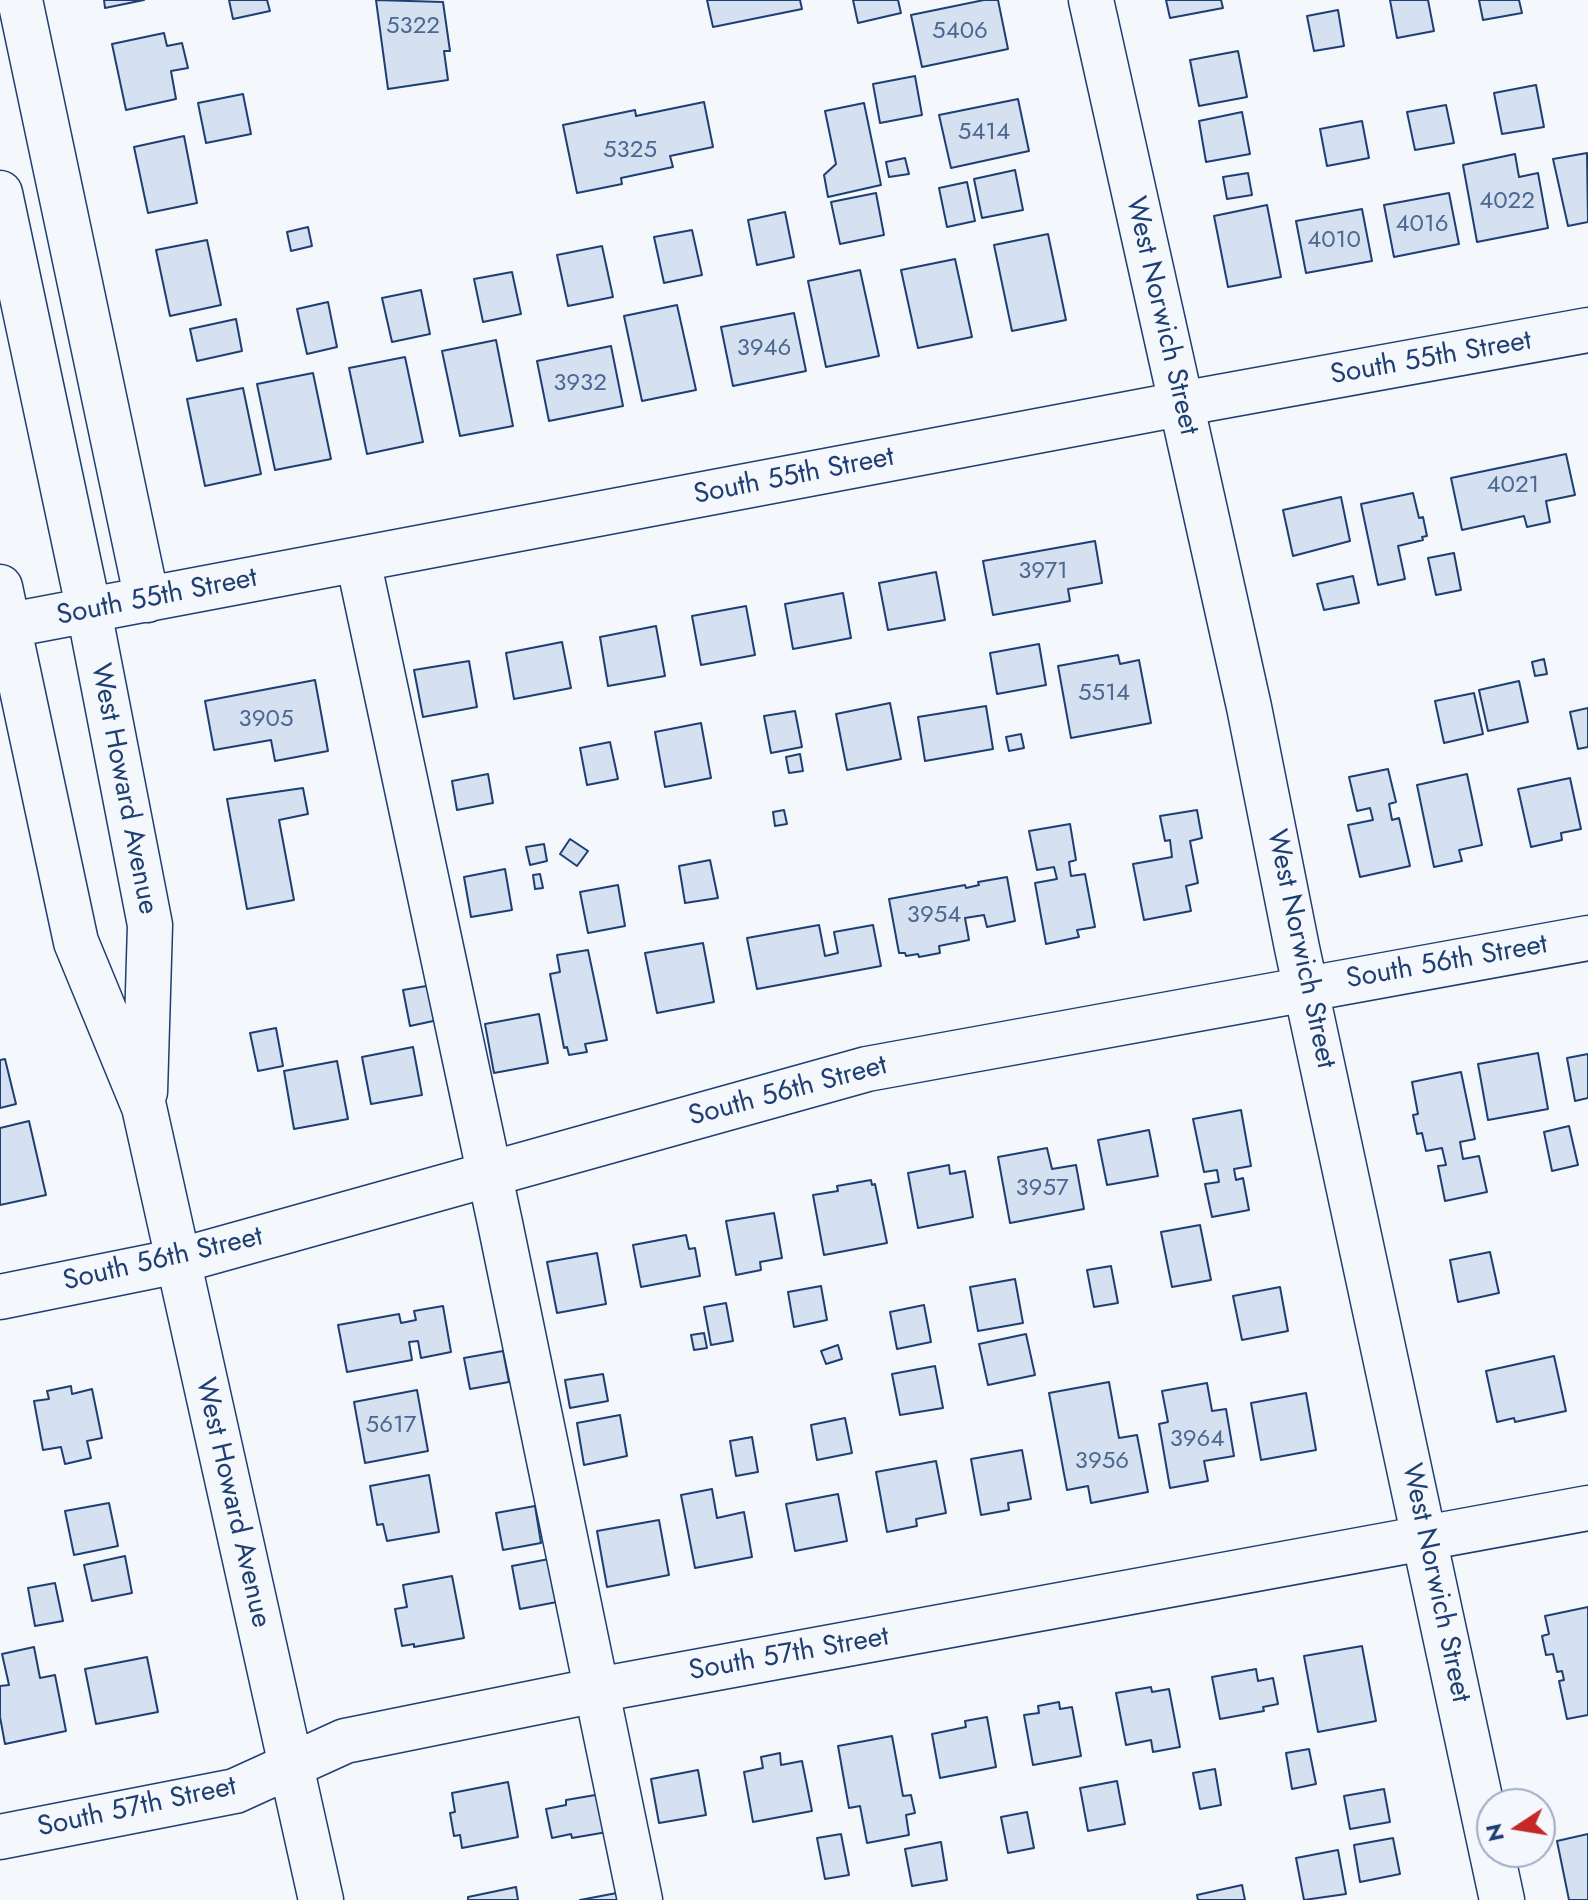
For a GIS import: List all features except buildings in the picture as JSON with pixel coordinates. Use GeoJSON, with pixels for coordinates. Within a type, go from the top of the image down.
{"type":"FeatureCollection","features":[{"type":"Feature","properties":{"kind":"street"},"geometry":{"type":"LineString","coordinates":[[20,0],[147,600]]}},
{"type":"Feature","properties":{"kind":"street","name":"West Norwich Street"},"geometry":{"type":"LineString","coordinates":[[1091,0],[1249,707],[1306,988],[1502,1900]]}},
{"type":"Feature","properties":{"kind":"street","name":"West Howard Avenue"},"geometry":{"type":"LineString","coordinates":[[0,193],[89,611],[150,925],[144,1107]]}},
{"type":"Feature","properties":{"kind":"street","name":"South 55th Street"},"geometry":{"type":"LineString","coordinates":[[3,613],[89,611],[1180,404],[1588,330]]}},
{"type":"Feature","properties":{"kind":"street"},"geometry":{"type":"LineString","coordinates":[[358,560],[640,1900]]}},
{"type":"Feature","properties":{"kind":"street","name":"West Howard Avenue"},"geometry":{"type":"LineString","coordinates":[[3,613],[76,942],[144,1107],[321,1900]]}},
{"type":"Feature","properties":{"kind":"street","name":"South 56th Street"},"geometry":{"type":"LineString","coordinates":[[0,1297],[178,1261],[867,1069],[1588,938]]}},
{"type":"Feature","properties":{"kind":"street","name":"South 57th Street"},"geometry":{"type":"LineString","coordinates":[[0,1837],[235,1791],[345,1741],[597,1690],[1588,1508]]}}]}
